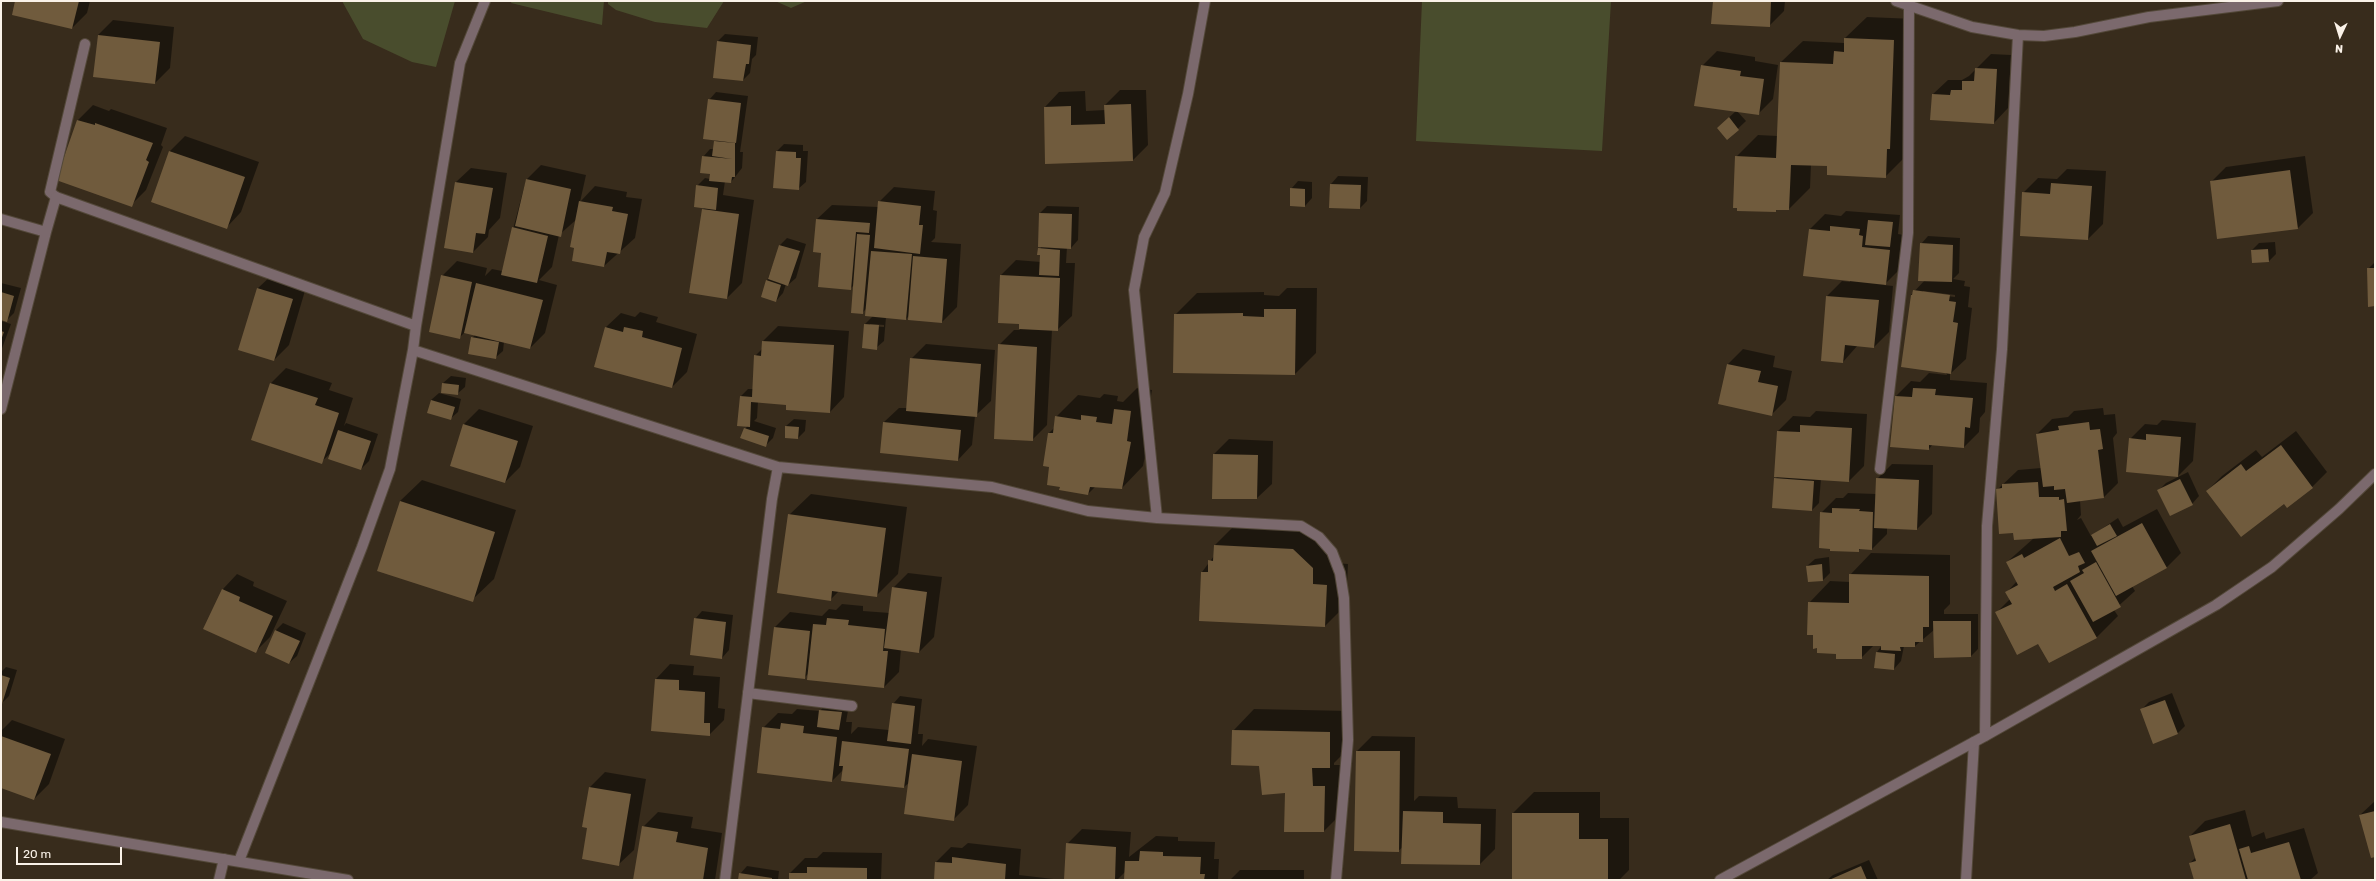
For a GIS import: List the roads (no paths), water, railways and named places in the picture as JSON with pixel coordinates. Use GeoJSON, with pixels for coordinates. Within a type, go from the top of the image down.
{"type":"FeatureCollection","features":[{"type":"Feature","properties":{"kind":"street"},"geometry":{"type":"LineString","coordinates":[[239,861],[362,547],[390,470],[413,350],[460,62],[484,1]]}},
{"type":"Feature","properties":{"kind":"street"},"geometry":{"type":"LineString","coordinates":[[1157,518],[1134,290],[1144,237],[1165,193],[1188,94],[1205,1]]}},
{"type":"Feature","properties":{"kind":"street"},"geometry":{"type":"LineString","coordinates":[[1896,1],[1909,7],[1972,27],[2018,35],[2044,36],[2075,32],[2149,17],[2278,1]]}},
{"type":"Feature","properties":{"kind":"street"},"geometry":{"type":"LineString","coordinates":[[1880,469],[1908,233],[1909,7]]}},
{"type":"Feature","properties":{"kind":"street"},"geometry":{"type":"LineString","coordinates":[[1985,736],[1987,526],[2002,349],[2018,35]]}},
{"type":"Feature","properties":{"kind":"street"},"geometry":{"type":"LineString","coordinates":[[85,44],[50,192],[56,197],[416,326]]}},
{"type":"Feature","properties":{"kind":"street"},"geometry":{"type":"LineString","coordinates":[[1,409],[56,197]]}},
{"type":"Feature","properties":{"kind":"street"},"geometry":{"type":"LineString","coordinates":[[1,219],[46,232]]}},
{"type":"Feature","properties":{"kind":"street"},"geometry":{"type":"LineString","coordinates":[[413,350],[778,467],[992,487],[1088,511],[1157,518],[1301,526],[1319,537],[1332,552],[1340,573],[1344,598],[1348,740],[1336,880]]}},
{"type":"Feature","properties":{"kind":"street"},"geometry":{"type":"LineString","coordinates":[[725,880],[772,499],[778,467]]}},
{"type":"Feature","properties":{"kind":"street"},"geometry":{"type":"LineString","coordinates":[[1720,880],[1985,736],[2216,605],[2272,567],[2339,509],[2375,474]]}},
{"type":"Feature","properties":{"kind":"street"},"geometry":{"type":"LineString","coordinates":[[748,693],[852,706]]}},
{"type":"Feature","properties":{"kind":"street"},"geometry":{"type":"LineString","coordinates":[[1966,880],[1974,742]]}},
{"type":"Feature","properties":{"kind":"street"},"geometry":{"type":"LineString","coordinates":[[1,822],[348,880]]}},
{"type":"Feature","properties":{"kind":"street"},"geometry":{"type":"LineString","coordinates":[[219,880],[224,859]]}}]}
